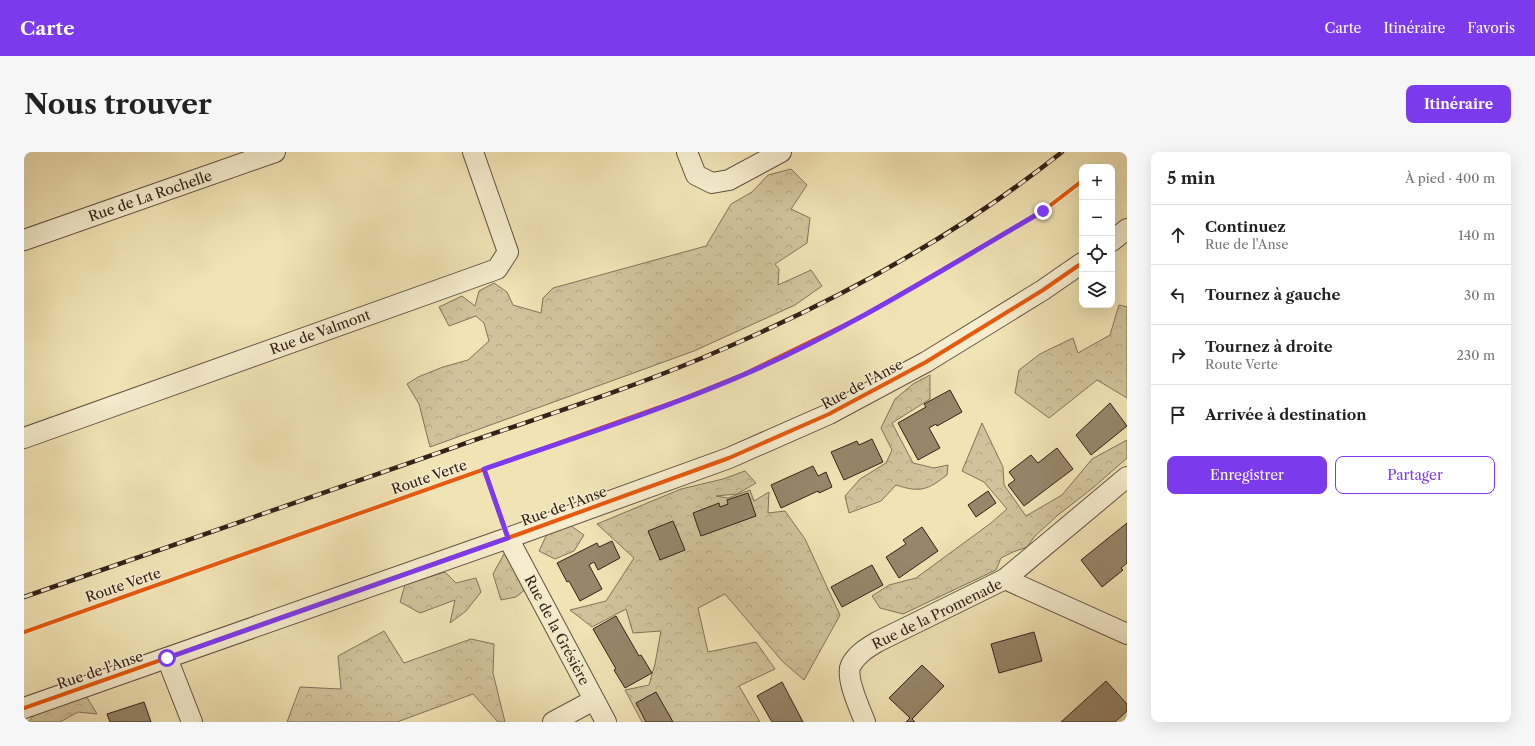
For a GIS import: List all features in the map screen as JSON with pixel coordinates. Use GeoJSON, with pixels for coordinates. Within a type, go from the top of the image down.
{"type":"FeatureCollection","features":[{"type":"Feature","properties":{"kind":"street","name":"Rue de La Rochelle"},"geometry":{"type":"LineString","coordinates":[[24,240],[275,152]]}},
{"type":"Feature","properties":{"kind":"street","name":"Rue de Valmont"},"geometry":{"type":"LineString","coordinates":[[24,438],[497,269],[508,252],[473,152]]}},
{"type":"Feature","properties":{"kind":"street"},"geometry":{"type":"LineString","coordinates":[[688,152],[696,175],[712,183],[729,180],[781,152]]}},
{"type":"Feature","properties":{"kind":"street"},"geometry":{"type":"LineString","coordinates":[[1115,239],[1127,229]]}},
{"type":"Feature","properties":{"kind":"street","name":"Rue de l'Anse"},"geometry":{"type":"LineString","coordinates":[[24,708],[508,538],[728,458],[829,414],[926,362],[1043,290],[1079,265]]}},
{"type":"Feature","properties":{"kind":"street"},"geometry":{"type":"LineString","coordinates":[[1005,579],[1127,477]]}},
{"type":"Feature","properties":{"kind":"street","name":"Rue de la Grésière"},"geometry":{"type":"LineString","coordinates":[[508,538],[606,722]]}},
{"type":"Feature","properties":{"kind":"street","name":"Rue de la Promenade"},"geometry":{"type":"LineString","coordinates":[[865,722],[850,680],[850,666],[860,653],[877,642],[1005,579],[1127,634]]}},
{"type":"Feature","properties":{"kind":"street"},"geometry":{"type":"LineString","coordinates":[[167,658],[192,722]]}},
{"type":"Feature","properties":{"kind":"street"},"geometry":{"type":"LineString","coordinates":[[553,722],[594,700]]}},
{"type":"Feature","properties":{"kind":"green space"},"geometry":{"type":"Polygon","coordinates":[[[791,169],[807,185],[791,209],[810,218],[807,243],[775,264],[779,269],[778,285],[811,270],[822,286],[795,305],[694,351],[430,447],[419,404],[407,384],[418,377],[443,367],[468,360],[489,341],[484,323],[476,316],[449,326],[439,307],[462,296],[475,306],[479,291],[494,283],[507,292],[513,305],[541,313],[543,298],[553,288],[706,246],[731,204],[752,192],[768,175],[791,169]]]}},
{"type":"Feature","properties":{"kind":"green space"},"geometry":{"type":"Polygon","coordinates":[[[1119,305],[1127,307],[1127,398],[1097,380],[1049,418],[1015,393],[1019,370],[1040,354],[1073,338],[1078,353],[1110,335],[1119,305]]]}},
{"type":"Feature","properties":{"kind":"green space"},"geometry":{"type":"Polygon","coordinates":[[[930,375],[930,399],[892,423],[913,463],[934,468],[948,465],[947,475],[929,487],[923,489],[912,489],[896,485],[881,501],[849,513],[845,496],[860,479],[886,463],[892,450],[881,428],[895,399],[913,384],[930,375]]]}},
{"type":"Feature","properties":{"kind":"green space"},"geometry":{"type":"Polygon","coordinates":[[[982,423],[1003,467],[1004,485],[1026,516],[1062,495],[1092,459],[1127,440],[1127,458],[1094,487],[1058,515],[1035,536],[1027,547],[1001,558],[996,570],[903,614],[880,608],[872,596],[889,585],[916,578],[991,523],[1007,509],[984,482],[962,471],[982,423]]]}},
{"type":"Feature","properties":{"kind":"green space"},"geometry":{"type":"Polygon","coordinates":[[[745,471],[756,483],[737,494],[716,496],[728,498],[750,490],[754,501],[769,492],[768,513],[785,511],[805,539],[840,615],[804,680],[782,661],[725,594],[698,608],[708,652],[756,642],[775,669],[739,686],[760,722],[642,722],[625,690],[649,685],[655,664],[661,631],[633,633],[626,609],[592,627],[570,610],[606,601],[634,558],[597,524],[681,489],[723,479],[745,471]]]}},
{"type":"Feature","properties":{"kind":"green space"},"geometry":{"type":"Polygon","coordinates":[[[571,526],[584,535],[574,551],[555,559],[539,551],[547,534],[571,526]]]}},
{"type":"Feature","properties":{"kind":"green space"},"geometry":{"type":"Polygon","coordinates":[[[505,552],[529,555],[539,578],[516,597],[501,600],[493,574],[505,552]]]}},
{"type":"Feature","properties":{"kind":"green space"},"geometry":{"type":"Polygon","coordinates":[[[445,572],[456,583],[476,578],[481,592],[466,611],[450,623],[455,600],[420,613],[400,602],[405,585],[445,572]]]}},
{"type":"Feature","properties":{"kind":"green space"},"geometry":{"type":"Polygon","coordinates":[[[384,631],[404,663],[471,639],[494,644],[493,673],[505,722],[498,722],[473,694],[397,722],[287,722],[300,687],[341,689],[338,656],[384,631]]]}},
{"type":"Feature","properties":{"kind":"green space"},"geometry":{"type":"Polygon","coordinates":[[[85,694],[97,714],[78,712],[60,722],[28,722],[39,710],[85,694]]]}},
{"type":"Feature","properties":{"kind":"building"},"geometry":{"type":"Polygon","coordinates":[[[950,390],[962,412],[937,426],[936,424],[929,428],[940,448],[918,460],[898,423],[926,407],[924,404],[950,390]]]}},
{"type":"Feature","properties":{"kind":"building"},"geometry":{"type":"Polygon","coordinates":[[[1110,403],[1127,426],[1091,455],[1076,435],[1110,403]]]}},
{"type":"Feature","properties":{"kind":"building"},"geometry":{"type":"Polygon","coordinates":[[[872,439],[883,462],[844,480],[831,452],[857,441],[859,445],[872,439]]]}},
{"type":"Feature","properties":{"kind":"building"},"geometry":{"type":"Polygon","coordinates":[[[1057,448],[1073,469],[1024,506],[1008,485],[1015,480],[1009,472],[1031,455],[1038,463],[1057,448]]]}},
{"type":"Feature","properties":{"kind":"building"},"geometry":{"type":"Polygon","coordinates":[[[813,466],[818,476],[826,472],[832,487],[819,493],[818,491],[781,508],[771,485],[813,466]]]}},
{"type":"Feature","properties":{"kind":"building"},"geometry":{"type":"Polygon","coordinates":[[[988,491],[996,503],[976,517],[968,505],[988,491]]]}},
{"type":"Feature","properties":{"kind":"building"},"geometry":{"type":"Polygon","coordinates":[[[748,493],[756,516],[701,536],[693,513],[719,503],[720,507],[728,504],[727,500],[748,493]]]}},
{"type":"Feature","properties":{"kind":"building"},"geometry":{"type":"Polygon","coordinates":[[[673,521],[685,550],[660,560],[648,531],[673,521]]]}},
{"type":"Feature","properties":{"kind":"building"},"geometry":{"type":"Polygon","coordinates":[[[1127,523],[1127,563],[1121,568],[1123,570],[1102,587],[1081,560],[1127,523]]]}},
{"type":"Feature","properties":{"kind":"building"},"geometry":{"type":"Polygon","coordinates":[[[922,527],[938,551],[899,578],[886,557],[906,544],[903,540],[922,527]]]}},
{"type":"Feature","properties":{"kind":"building"},"geometry":{"type":"Polygon","coordinates":[[[612,541],[620,558],[598,570],[594,562],[589,565],[602,589],[580,601],[569,581],[567,582],[557,563],[597,543],[599,547],[612,541]]]}},
{"type":"Feature","properties":{"kind":"building"},"geometry":{"type":"Polygon","coordinates":[[[872,565],[883,585],[842,607],[831,587],[872,565]]]}},
{"type":"Feature","properties":{"kind":"building"},"geometry":{"type":"Polygon","coordinates":[[[616,616],[639,656],[641,655],[652,673],[625,688],[593,629],[616,616]]]}},
{"type":"Feature","properties":{"kind":"building"},"geometry":{"type":"Polygon","coordinates":[[[1034,632],[1042,661],[999,673],[991,644],[1034,632]]]}},
{"type":"Feature","properties":{"kind":"building"},"geometry":{"type":"Polygon","coordinates":[[[922,665],[944,686],[912,719],[915,722],[906,722],[910,718],[889,698],[922,665]]]}},
{"type":"Feature","properties":{"kind":"building"},"geometry":{"type":"Polygon","coordinates":[[[1106,681],[1127,704],[1127,711],[1115,722],[1061,722],[1106,681]]]}},
{"type":"Feature","properties":{"kind":"building"},"geometry":{"type":"Polygon","coordinates":[[[782,682],[803,722],[772,722],[757,696],[782,682]]]}},
{"type":"Feature","properties":{"kind":"building"},"geometry":{"type":"Polygon","coordinates":[[[656,692],[673,722],[646,722],[636,703],[656,692]]]}},
{"type":"Feature","properties":{"kind":"building"},"geometry":{"type":"Polygon","coordinates":[[[144,702],[151,722],[110,722],[107,714],[144,702]]]}},
{"type":"Feature","properties":{"kind":"railway"},"geometry":{"type":"LineString","coordinates":[[24,597],[610,393],[702,358],[749,338],[796,316],[889,268],[978,213],[1020,184],[1062,152]]}},
{"type":"Feature","properties":{"kind":"cycle path","name":"Route Verte"},"geometry":{"type":"LineString","coordinates":[[24,632],[677,401],[744,374],[865,315],[1043,211],[1079,183]]}},
{"type":"Feature","properties":{"kind":"cycle path"},"geometry":{"type":"LineString","coordinates":[[24,708],[508,538],[729,458],[829,414],[926,362],[1043,290],[1079,265]]}},
{"type":"Feature","properties":{"kind":"cycle path"},"geometry":{"type":"LineString","coordinates":[[484,469],[508,538]]}},
{"type":"Feature","properties":{"kind":"route"},"geometry":{"type":"LineString","coordinates":[[167,658],[508,538],[484,469],[677,401],[744,374],[814,341],[864,315],[1043,211]]}}]}
